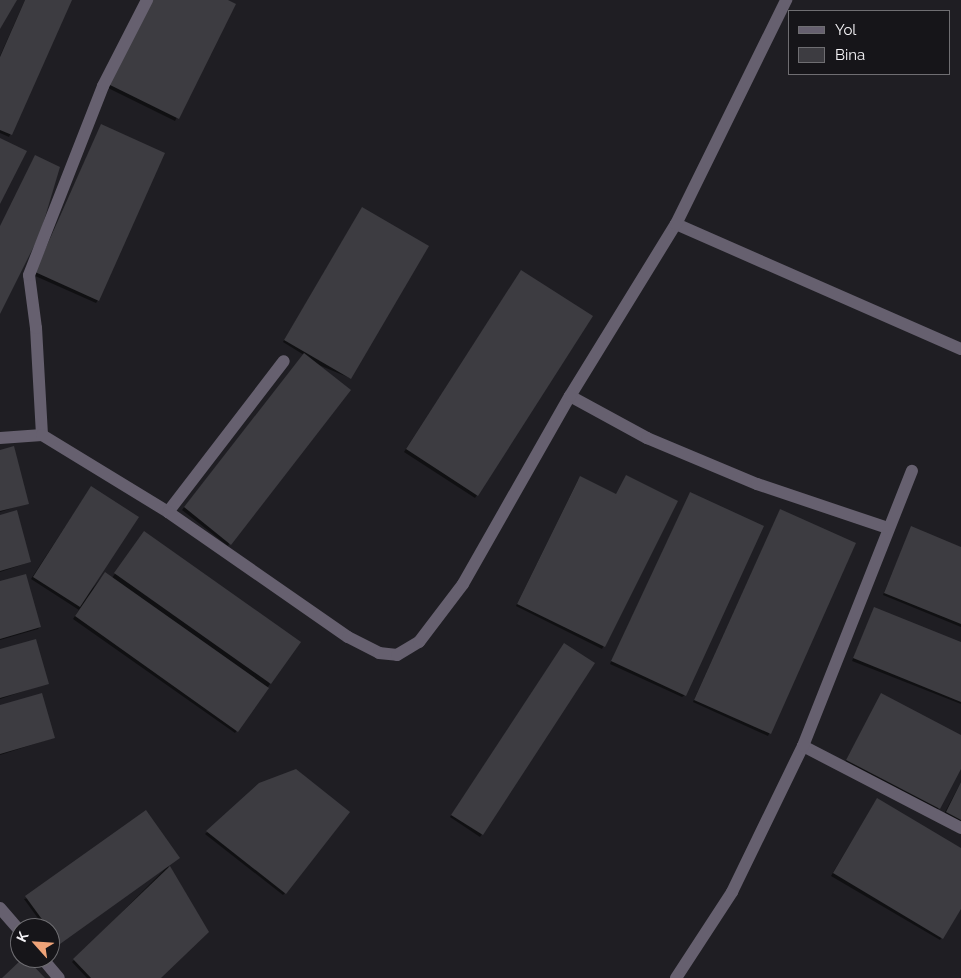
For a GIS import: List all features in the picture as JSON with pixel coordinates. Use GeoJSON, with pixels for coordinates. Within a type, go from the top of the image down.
{"type":"FeatureCollection","features":[{"type":"Feature","properties":{"kind":"street"},"geometry":{"type":"LineString","coordinates":[[42,435],[36,328],[28,275],[103,86],[147,0]]}},
{"type":"Feature","properties":{"kind":"street"},"geometry":{"type":"LineString","coordinates":[[0,438],[42,435],[168,512],[348,637],[379,653],[397,655],[419,642],[463,584],[570,396],[676,224],[786,0]]}},
{"type":"Feature","properties":{"kind":"street"},"geometry":{"type":"LineString","coordinates":[[676,224],[961,349]]}},
{"type":"Feature","properties":{"kind":"street"},"geometry":{"type":"LineString","coordinates":[[168,512],[284,361]]}},
{"type":"Feature","properties":{"kind":"street"},"geometry":{"type":"LineString","coordinates":[[570,396],[648,438],[757,484],[888,528]]}},
{"type":"Feature","properties":{"kind":"street"},"geometry":{"type":"LineString","coordinates":[[676,978],[732,892],[803,746],[912,471]]}},
{"type":"Feature","properties":{"kind":"street"},"geometry":{"type":"LineString","coordinates":[[803,746],[961,828]]}},
{"type":"Feature","properties":{"kind":"street"},"geometry":{"type":"LineString","coordinates":[[0,908],[10,920]]}},
{"type":"Feature","properties":{"kind":"street"},"geometry":{"type":"LineString","coordinates":[[50,968],[59,978]]}},
{"type":"Feature","properties":{"kind":"building"},"geometry":{"type":"Polygon","coordinates":[[[0,0],[17,0],[0,29],[0,0]]]}},
{"type":"Feature","properties":{"kind":"building"},"geometry":{"type":"Polygon","coordinates":[[[25,0],[72,0],[12,135],[0,130],[0,57],[25,0]]]}},
{"type":"Feature","properties":{"kind":"building"},"geometry":{"type":"Polygon","coordinates":[[[147,0],[228,0],[236,4],[179,119],[106,83],[147,0]]]}},
{"type":"Feature","properties":{"kind":"building"},"geometry":{"type":"Polygon","coordinates":[[[101,124],[165,153],[99,301],[35,272],[101,124]]]}},
{"type":"Feature","properties":{"kind":"building"},"geometry":{"type":"Polygon","coordinates":[[[0,138],[27,151],[0,204],[0,138]]]}},
{"type":"Feature","properties":{"kind":"building"},"geometry":{"type":"Polygon","coordinates":[[[35,155],[60,167],[40,234],[0,314],[0,226],[35,155]]]}},
{"type":"Feature","properties":{"kind":"building"},"geometry":{"type":"Polygon","coordinates":[[[362,207],[429,246],[351,379],[284,340],[362,207]]]}},
{"type":"Feature","properties":{"kind":"building"},"geometry":{"type":"Polygon","coordinates":[[[521,270],[593,316],[478,496],[406,449],[521,270]]]}},
{"type":"Feature","properties":{"kind":"building"},"geometry":{"type":"Polygon","coordinates":[[[304,353],[351,390],[231,545],[184,507],[304,353]]]}},
{"type":"Feature","properties":{"kind":"building"},"geometry":{"type":"Polygon","coordinates":[[[14,446],[29,504],[0,511],[0,450],[14,446]]]}},
{"type":"Feature","properties":{"kind":"building"},"geometry":{"type":"Polygon","coordinates":[[[626,475],[678,501],[605,647],[517,604],[580,476],[616,494],[626,475]]]}},
{"type":"Feature","properties":{"kind":"building"},"geometry":{"type":"Polygon","coordinates":[[[91,486],[139,517],[80,607],[33,577],[91,486]]]}},
{"type":"Feature","properties":{"kind":"building"},"geometry":{"type":"Polygon","coordinates":[[[690,492],[764,526],[686,696],[611,661],[690,492]]]}},
{"type":"Feature","properties":{"kind":"building"},"geometry":{"type":"Polygon","coordinates":[[[780,509],[856,543],[771,734],[694,700],[780,509]]]}},
{"type":"Feature","properties":{"kind":"building"},"geometry":{"type":"Polygon","coordinates":[[[17,510],[31,562],[0,571],[0,515],[17,510]]]}},
{"type":"Feature","properties":{"kind":"building"},"geometry":{"type":"Polygon","coordinates":[[[911,526],[961,547],[961,624],[884,593],[911,526]]]}},
{"type":"Feature","properties":{"kind":"building"},"geometry":{"type":"Polygon","coordinates":[[[144,531],[301,642],[271,684],[114,573],[144,531]]]}},
{"type":"Feature","properties":{"kind":"building"},"geometry":{"type":"Polygon","coordinates":[[[105,572],[269,688],[238,732],[75,616],[105,572]]]}},
{"type":"Feature","properties":{"kind":"building"},"geometry":{"type":"Polygon","coordinates":[[[26,574],[41,627],[0,639],[0,581],[26,574]]]}},
{"type":"Feature","properties":{"kind":"building"},"geometry":{"type":"Polygon","coordinates":[[[874,607],[961,642],[961,702],[853,658],[874,607]]]}},
{"type":"Feature","properties":{"kind":"building"},"geometry":{"type":"Polygon","coordinates":[[[36,639],[49,684],[0,698],[0,649],[36,639]]]}},
{"type":"Feature","properties":{"kind":"building"},"geometry":{"type":"Polygon","coordinates":[[[564,643],[595,663],[483,835],[451,815],[564,643]]]}},
{"type":"Feature","properties":{"kind":"building"},"geometry":{"type":"Polygon","coordinates":[[[42,693],[55,738],[0,754],[0,705],[42,693]]]}},
{"type":"Feature","properties":{"kind":"building"},"geometry":{"type":"Polygon","coordinates":[[[881,693],[961,735],[961,769],[940,809],[846,760],[881,693]]]}},
{"type":"Feature","properties":{"kind":"building"},"geometry":{"type":"Polygon","coordinates":[[[296,769],[350,812],[286,894],[206,831],[259,783],[296,769]]]}},
{"type":"Feature","properties":{"kind":"building"},"geometry":{"type":"Polygon","coordinates":[[[961,782],[961,820],[946,812],[961,782]]]}},
{"type":"Feature","properties":{"kind":"building"},"geometry":{"type":"Polygon","coordinates":[[[877,798],[961,848],[961,909],[943,939],[833,873],[877,798]]]}},
{"type":"Feature","properties":{"kind":"building"},"geometry":{"type":"Polygon","coordinates":[[[146,810],[180,858],[60,944],[60,918],[41,918],[25,896],[146,810]]]}},
{"type":"Feature","properties":{"kind":"building"},"geometry":{"type":"Polygon","coordinates":[[[170,866],[209,932],[161,978],[91,978],[73,959],[170,866]]]}},
{"type":"Feature","properties":{"kind":"building"},"geometry":{"type":"Polygon","coordinates":[[[12,968],[36,968],[45,978],[2,978],[12,968]]]}}]}
